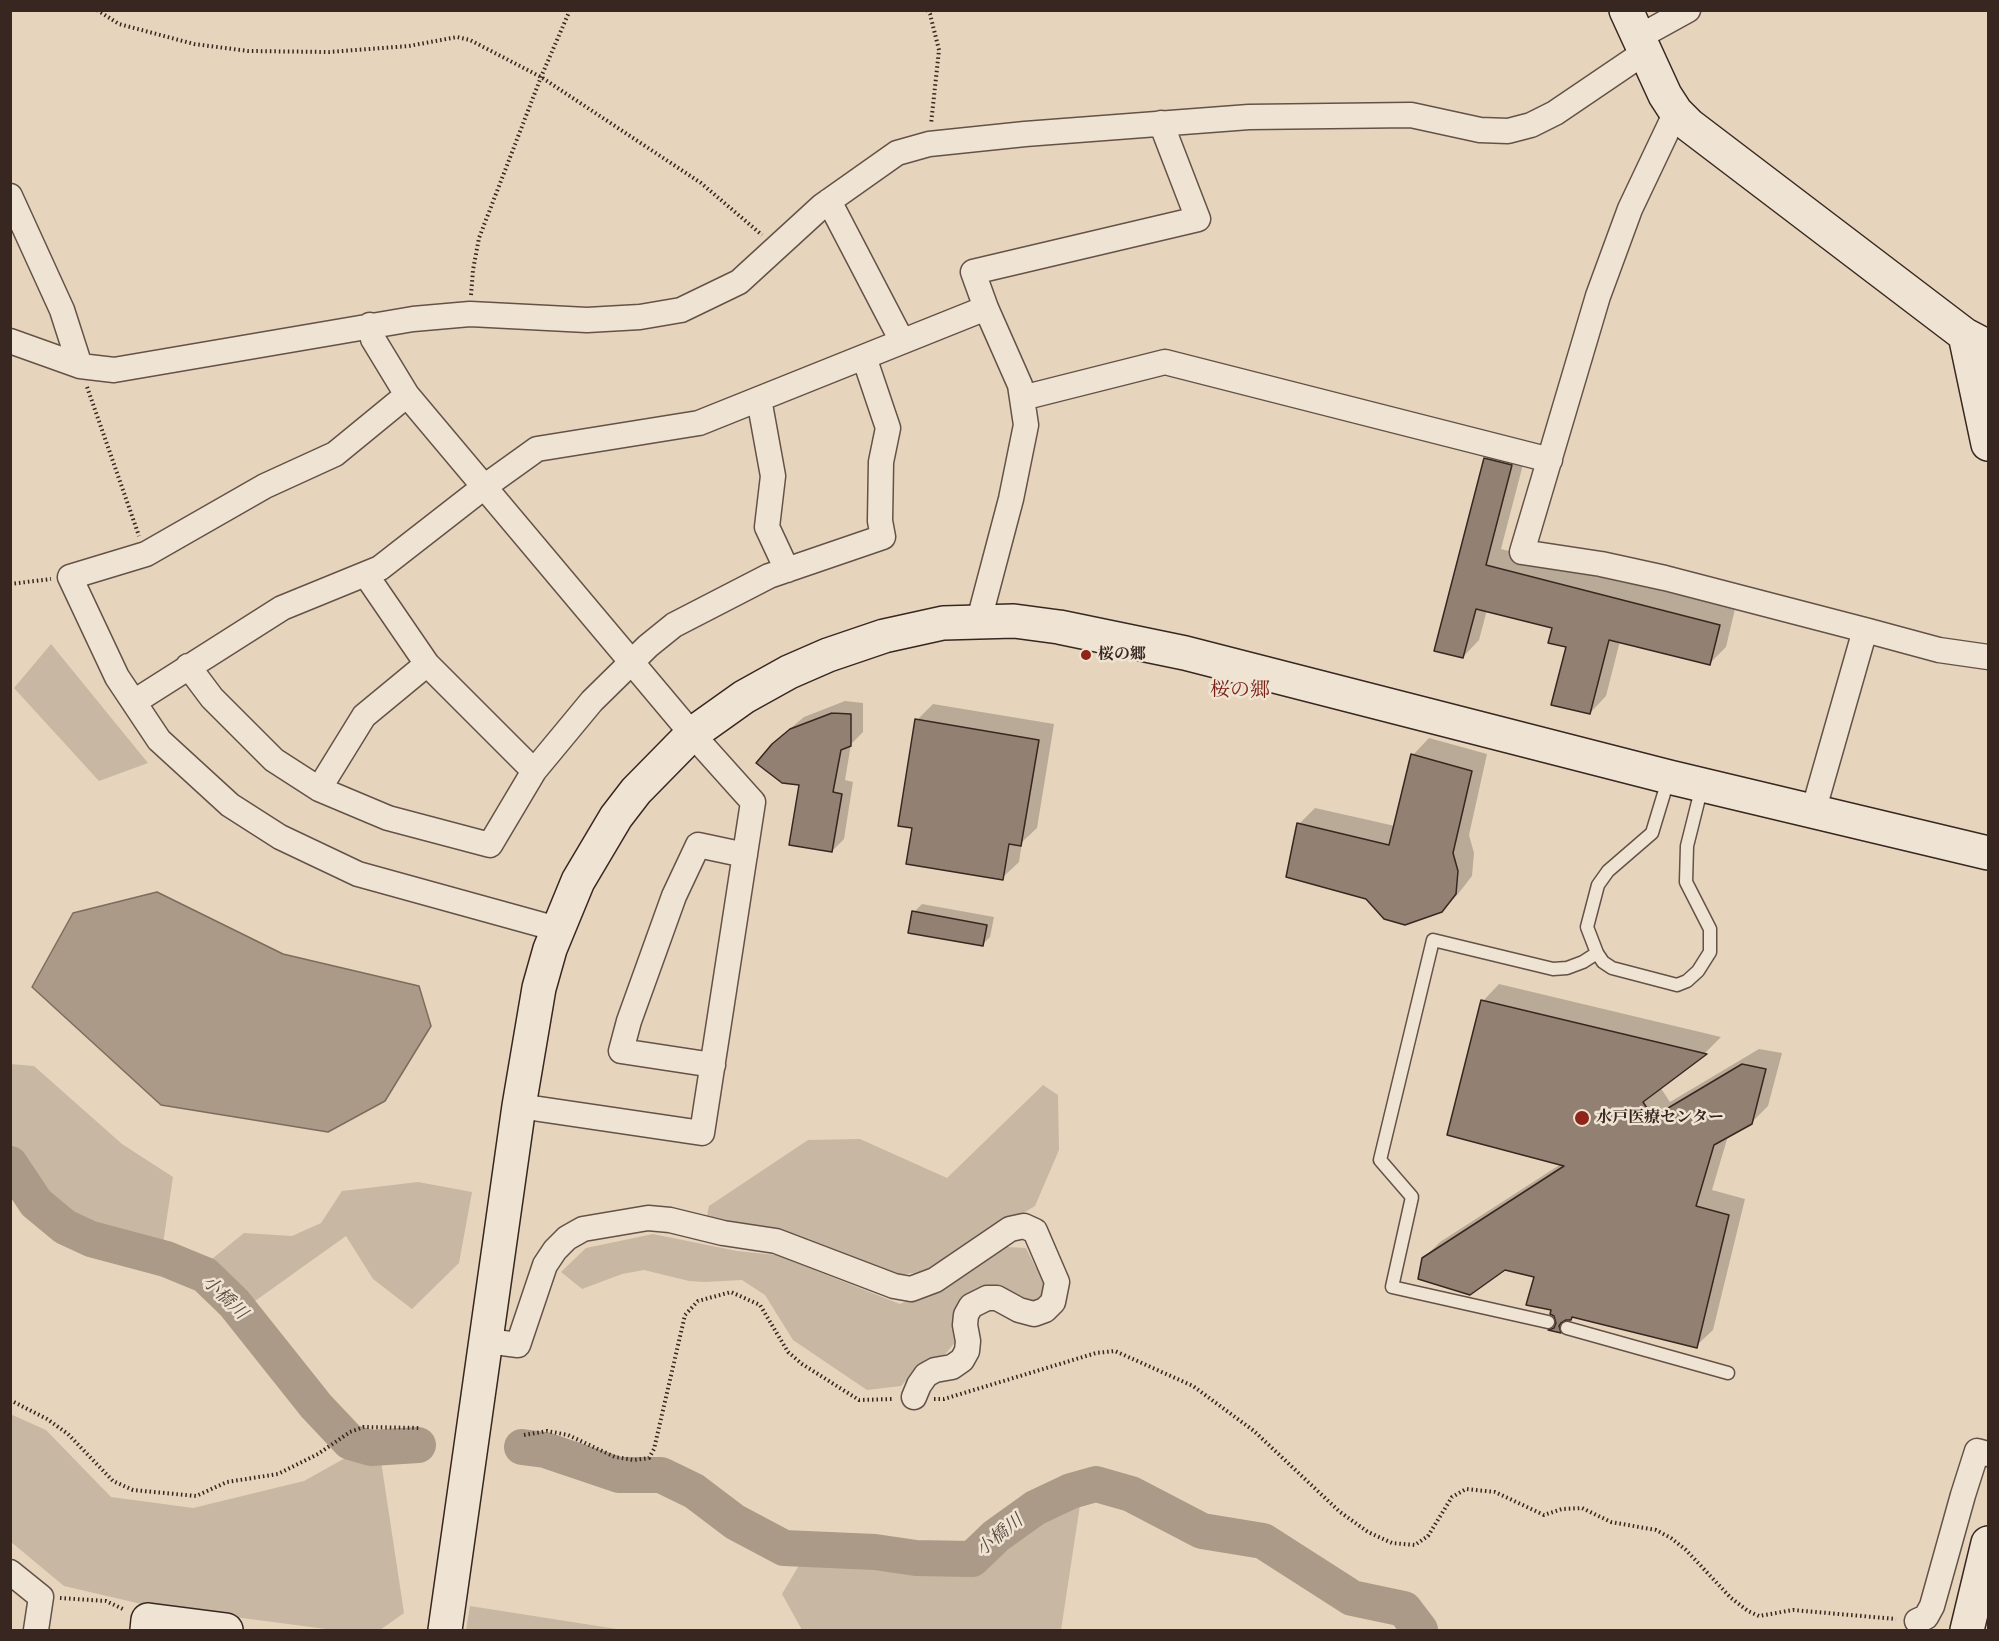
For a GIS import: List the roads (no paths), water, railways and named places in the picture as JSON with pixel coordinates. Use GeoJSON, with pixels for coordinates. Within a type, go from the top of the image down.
{"type":"FeatureCollection","features":[{"type":"Feature","properties":{"kind":"street"},"geometry":{"type":"LineString","coordinates":[[10,341],[80,366],[114,370],[413,319],[470,314],[587,320],[640,317],[681,310],[739,282],[829,201],[897,153],[929,144],[1249,117],[1411,115],[1480,130],[1508,131],[1531,125],[1555,113],[1637,33],[1688,10]]}},
{"type":"Feature","properties":{"kind":"street"},"geometry":{"type":"LineString","coordinates":[[1637,33],[1656,77],[1676,112],[1710,141],[1977,341],[1989,444]]}},
{"type":"Feature","properties":{"kind":"street"},"geometry":{"type":"LineString","coordinates":[[1676,112],[1630,208],[1598,296],[1522,552],[1601,564],[1665,578],[1939,650],[1989,657]]}},
{"type":"Feature","properties":{"kind":"street"},"geometry":{"type":"LineString","coordinates":[[979,620],[1011,498],[1026,425],[1020,385],[986,308],[973,272],[1198,219],[1161,123]]}},
{"type":"Feature","properties":{"kind":"street"},"geometry":{"type":"LineString","coordinates":[[10,196],[62,310],[80,366]]}},
{"type":"Feature","properties":{"kind":"street"},"geometry":{"type":"LineString","coordinates":[[829,201],[902,341]]}},
{"type":"Feature","properties":{"kind":"street"},"geometry":{"type":"LineString","coordinates":[[134,702],[282,608],[380,568],[537,449],[699,423],[986,308]]}},
{"type":"Feature","properties":{"kind":"street"},"geometry":{"type":"LineString","coordinates":[[370,326],[373,339],[407,395],[692,734],[753,802],[702,1133],[519,1106]]}},
{"type":"Feature","properties":{"kind":"street"},"geometry":{"type":"LineString","coordinates":[[188,666],[212,698],[274,760],[319,789],[388,818],[490,845],[534,771],[592,700],[674,625],[769,576],[883,537],[880,521],[881,462],[888,429],[864,357]]}},
{"type":"Feature","properties":{"kind":"street"},"geometry":{"type":"LineString","coordinates":[[1022,398],[1164,362],[1550,460]]}},
{"type":"Feature","properties":{"kind":"street"},"geometry":{"type":"LineString","coordinates":[[407,395],[336,454],[265,486],[146,554],[70,577],[117,676],[159,740],[230,805],[280,837],[358,874],[557,929]]}},
{"type":"Feature","properties":{"kind":"street"},"geometry":{"type":"LineString","coordinates":[[759,399],[773,476],[767,527],[787,570]]}},
{"type":"Feature","properties":{"kind":"street"},"geometry":{"type":"LineString","coordinates":[[366,575],[427,664],[534,771]]}},
{"type":"Feature","properties":{"kind":"street"},"geometry":{"type":"LineString","coordinates":[[445,1630],[519,1106],[539,988],[557,929],[578,881],[616,817],[636,791],[692,734],[744,697],[789,672],[828,655],[884,636],[943,623],[979,620],[1014,621],[1059,627],[1185,653],[1669,777],[1989,853]]}},
{"type":"Feature","properties":{"kind":"street"},"geometry":{"type":"LineString","coordinates":[[1813,812],[1865,630]]}},
{"type":"Feature","properties":{"kind":"street"},"geometry":{"type":"LineString","coordinates":[[319,789],[364,716],[427,664]]}},
{"type":"Feature","properties":{"kind":"street"},"geometry":{"type":"LineString","coordinates":[[713,1065],[621,1051],[629,1021],[674,897],[698,845],[745,855]]}},
{"type":"Feature","properties":{"kind":"street"},"geometry":{"type":"LineString","coordinates":[[487,1341],[518,1345],[545,1265],[567,1238],[583,1229],[648,1218],[670,1220],[723,1233],[776,1241],[894,1286],[910,1289],[935,1280],[1010,1229],[1024,1226],[1035,1231],[1057,1282],[1053,1302],[1045,1310],[1034,1314],[1019,1310],[997,1298],[987,1298],[971,1306],[966,1315],[965,1325],[968,1351],[962,1360],[952,1366],[926,1375],[914,1397]]}},
{"type":"Feature","properties":{"kind":"street"},"geometry":{"type":"LineString","coordinates":[[1917,1621],[1926,1617],[1932,1606],[1977,1451],[1989,1454]]}},
{"type":"Feature","properties":{"kind":"street"},"geometry":{"type":"LineString","coordinates":[[1967,1630],[1989,1543]]}},
{"type":"Feature","properties":{"kind":"street"},"geometry":{"type":"LineString","coordinates":[[10,1572],[41,1597],[36,1630]]}},
{"type":"Feature","properties":{"kind":"street"},"geometry":{"type":"LineString","coordinates":[[147,1625],[226,1630]]}},
{"type":"Feature","properties":{"kind":"lane"},"geometry":{"type":"LineString","coordinates":[[1669,777],[1652,833],[1608,871],[1598,885],[1587,927],[1597,953],[1603,962],[1612,968],[1677,985],[1687,981],[1705,962],[1710,952],[1710,928],[1686,882],[1687,846],[1703,785]]}},
{"type":"Feature","properties":{"kind":"lane"},"geometry":{"type":"LineString","coordinates":[[1548,1323],[1392,1287],[1412,1197],[1380,1160],[1433,940],[1553,969],[1567,968],[1597,953]]}},
{"type":"Feature","properties":{"kind":"lane"},"geometry":{"type":"LineString","coordinates":[[1567,1329],[1728,1373]]}},
{"type":"Feature","properties":{"kind":"waterway","name":"小橋川"},"geometry":{"type":"LineString","coordinates":[[10,1164],[36,1203],[65,1227],[91,1239],[166,1259],[205,1275],[234,1303],[316,1406],[350,1442],[371,1448],[418,1445]]}},
{"type":"Feature","properties":{"kind":"waterway","name":"小橋川"},"geometry":{"type":"LineString","coordinates":[[522,1447],[545,1450],[619,1475],[661,1475],[694,1491],[735,1522],[784,1548],[875,1552],[916,1558],[972,1559],[996,1536],[1035,1508],[1071,1491],[1096,1484],[1131,1494],[1202,1531],[1263,1541],[1352,1598],[1404,1609],[1420,1630]]}},
{"type":"Feature","properties":{"kind":"place","name":"桜の郷"},"geometry":{"type":"Point","coordinates":[1086,655]}},
{"type":"Feature","properties":{"kind":"place","name":"水戸医療センター"},"geometry":{"type":"Point","coordinates":[1582,1118]}},
{"type":"Feature","properties":{"kind":"district","name":"桜の郷"},"geometry":{"type":"Point","coordinates":[1240,691]}}]}
